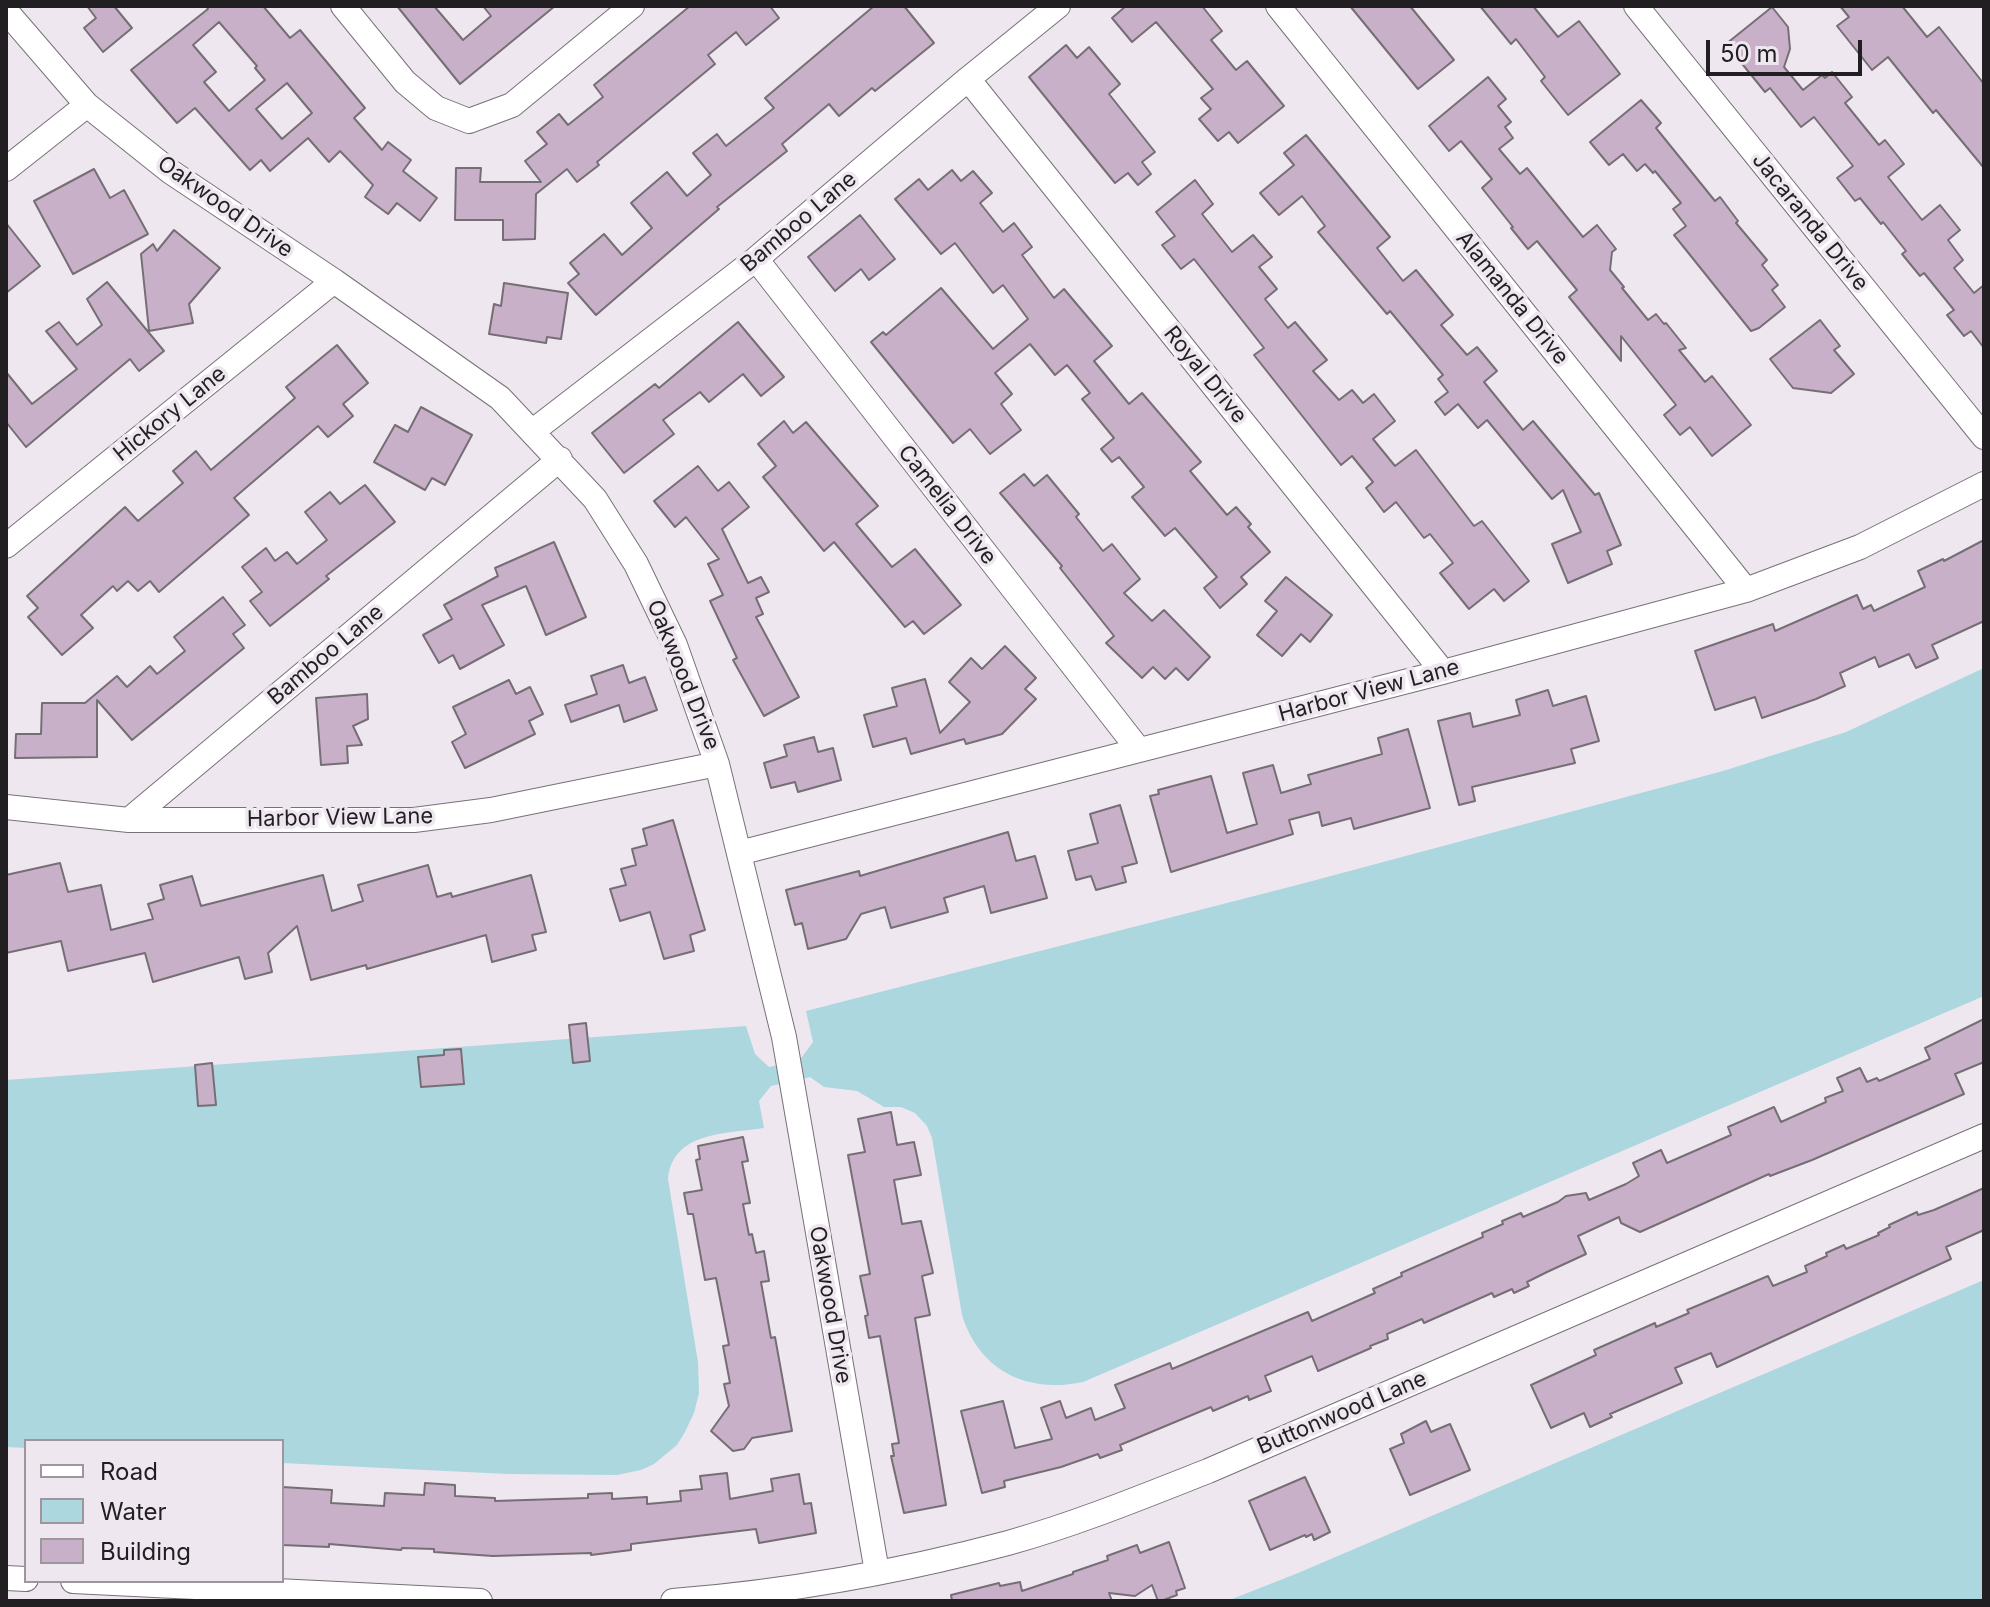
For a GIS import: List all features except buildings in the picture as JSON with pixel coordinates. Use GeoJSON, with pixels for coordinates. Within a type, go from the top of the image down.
{"type":"FeatureCollection","features":[{"type":"Feature","properties":{"kind":"street"},"geometry":{"type":"LineString","coordinates":[[343,6],[405,82],[436,108],[469,121],[512,105],[632,6]]}},
{"type":"Feature","properties":{"kind":"street","name":"Bamboo Lane"},"geometry":{"type":"LineString","coordinates":[[533,431],[756,259],[1058,6]]}},
{"type":"Feature","properties":{"kind":"street","name":"Alamanda Drive"},"geometry":{"type":"LineString","coordinates":[[1278,6],[1746,590]]}},
{"type":"Feature","properties":{"kind":"street","name":"Jacaranda Drive"},"geometry":{"type":"LineString","coordinates":[[1636,6],[1984,437]]}},
{"type":"Feature","properties":{"kind":"street","name":"Oakwood Drive"},"geometry":{"type":"LineString","coordinates":[[6,11],[87,105],[171,172],[334,281],[500,398],[595,499],[636,564],[675,645],[717,764],[784,1037],[877,1572]]}},
{"type":"Feature","properties":{"kind":"street","name":"Royal Drive"},"geometry":{"type":"LineString","coordinates":[[968,79],[1443,672]]}},
{"type":"Feature","properties":{"kind":"street"},"geometry":{"type":"LineString","coordinates":[[6,169],[87,105]]}},
{"type":"Feature","properties":{"kind":"street","name":"Camelia Drive"},"geometry":{"type":"LineString","coordinates":[[756,259],[1139,750]]}},
{"type":"Feature","properties":{"kind":"street","name":"Hickory Lane"},"geometry":{"type":"LineString","coordinates":[[6,546],[334,281]]}},
{"type":"Feature","properties":{"kind":"street","name":"Bamboo Lane"},"geometry":{"type":"LineString","coordinates":[[129,820],[560,459]]}},
{"type":"Feature","properties":{"kind":"street","name":"Harbor View Lane"},"geometry":{"type":"LineString","coordinates":[[739,853],[1443,672],[1746,590],[1860,547],[1984,484]]}},
{"type":"Feature","properties":{"kind":"street","name":"Harbor View Lane"},"geometry":{"type":"LineString","coordinates":[[6,807],[129,820],[414,820],[491,810],[717,764]]}},
{"type":"Feature","properties":{"kind":"street","name":"Buttonwood Lane"},"geometry":{"type":"LineString","coordinates":[[673,1601],[736,1596],[877,1572],[1008,1543],[1104,1512],[1208,1471],[1984,1136]]}},
{"type":"Feature","properties":{"kind":"street"},"geometry":{"type":"LineString","coordinates":[[114,1583],[480,1601]]}},
{"type":"Feature","properties":{"kind":"water"},"geometry":{"type":"Polygon","coordinates":[[[1984,668],[1984,996],[1083,1382],[1063,1385],[1025,1381],[993,1364],[980,1351],[962,1315],[932,1138],[927,1126],[915,1113],[901,1107],[884,1107],[857,1091],[824,1087],[810,1077],[771,1086],[759,1101],[764,1128],[704,1138],[691,1143],[672,1163],[668,1179],[698,1362],[699,1393],[694,1413],[677,1445],[654,1464],[641,1470],[617,1475],[507,1474],[284,1463],[284,1439],[24,1439],[24,1448],[6,1447],[6,1080],[746,1026],[755,1054],[769,1067],[799,1061],[813,1042],[806,1011],[1301,884],[1723,771],[1846,732],[1984,668]]]}},
{"type":"Feature","properties":{"kind":"water"},"geometry":{"type":"Polygon","coordinates":[[[1984,1280],[1984,1601],[1227,1601],[1298,1573],[1984,1280]]]}}]}
